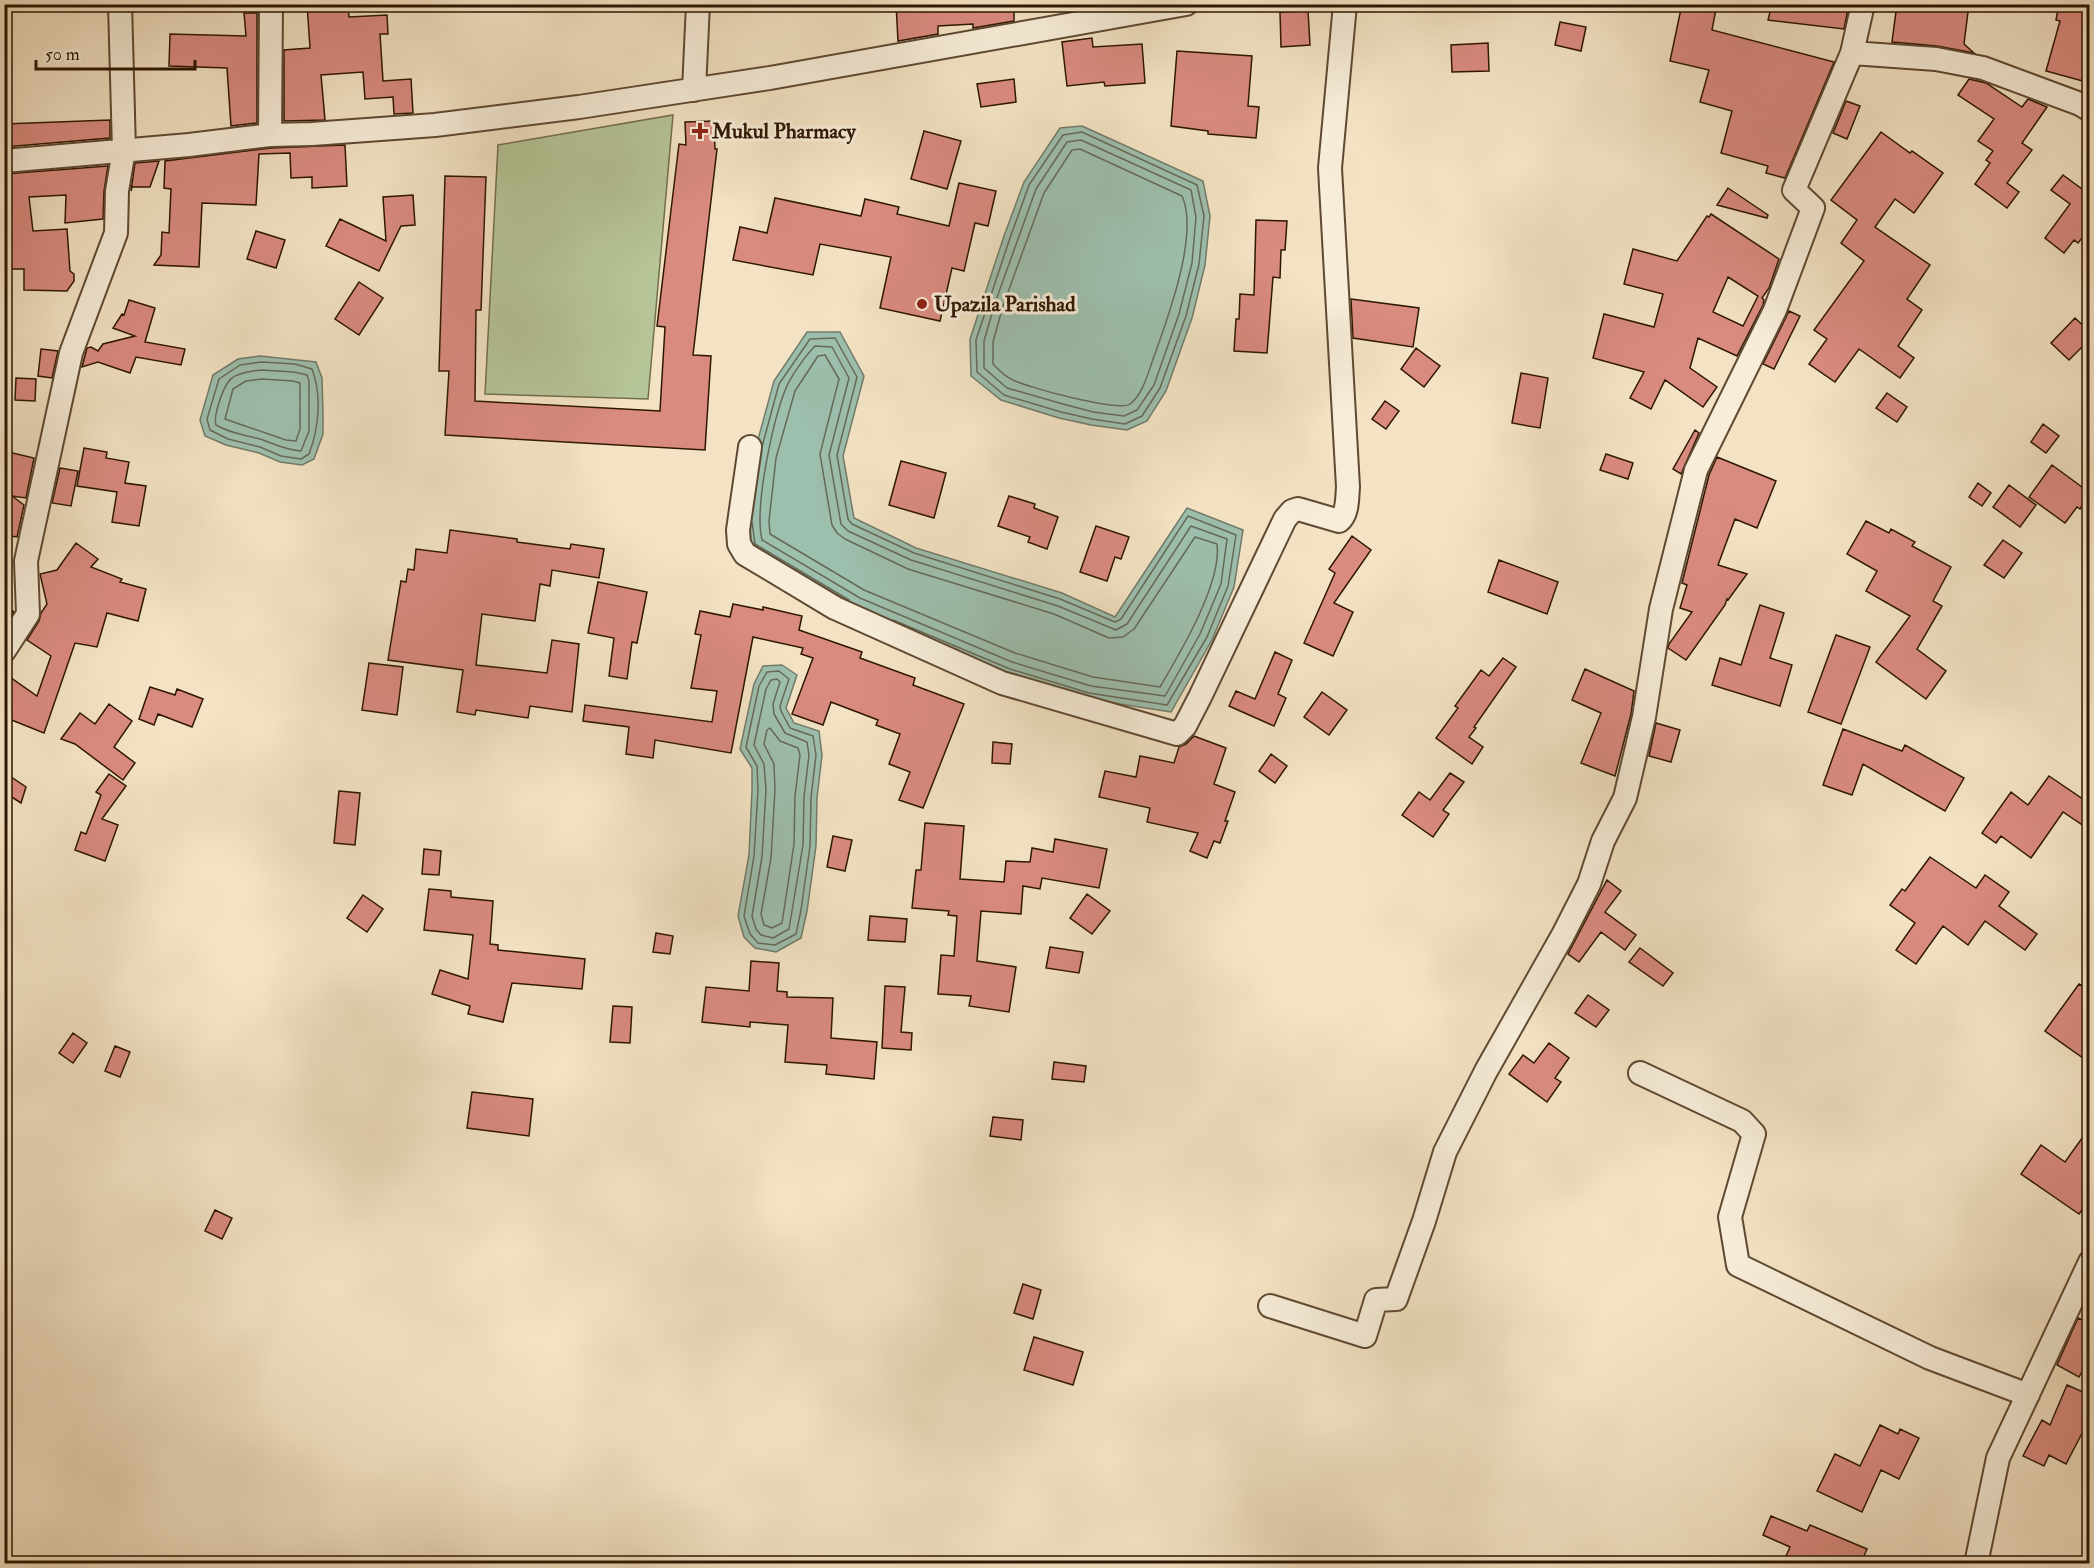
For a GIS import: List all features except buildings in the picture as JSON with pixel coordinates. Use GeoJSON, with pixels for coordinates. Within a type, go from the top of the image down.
{"type":"FeatureCollection","features":[{"type":"Feature","properties":{"kind":"street"},"geometry":{"type":"LineString","coordinates":[[4,651],[28,614],[26,561],[71,353],[116,233],[117,190],[124,150],[120,4]]}},
{"type":"Feature","properties":{"kind":"street"},"geometry":{"type":"LineString","coordinates":[[270,135],[271,4]]}},
{"type":"Feature","properties":{"kind":"street"},"geometry":{"type":"LineString","coordinates":[[694,90],[698,4]]}},
{"type":"Feature","properties":{"kind":"street"},"geometry":{"type":"LineString","coordinates":[[4,161],[189,145],[270,135],[435,125],[579,107],[694,90],[1186,4]]}},
{"type":"Feature","properties":{"kind":"street"},"geometry":{"type":"LineString","coordinates":[[750,447],[738,530],[739,544],[744,554],[836,608],[1002,683],[1177,734],[1185,726],[1200,697],[1286,519],[1292,511],[1298,509],[1339,521],[1344,518],[1348,487],[1330,168],[1345,4]]}},
{"type":"Feature","properties":{"kind":"street"},"geometry":{"type":"LineString","coordinates":[[1270,1306],[1365,1336],[1377,1300],[1396,1299],[1424,1221],[1445,1152],[1486,1071],[1563,935],[1588,884],[1603,842],[1625,798],[1644,717],[1661,609],[1696,470],[1776,310],[1813,208],[1794,190],[1852,53],[1863,4]]}},
{"type":"Feature","properties":{"kind":"street"},"geometry":{"type":"LineString","coordinates":[[1852,53],[1936,59],[1983,68],[2080,104],[2090,110]]}},
{"type":"Feature","properties":{"kind":"street"},"geometry":{"type":"LineString","coordinates":[[1640,1073],[1742,1120],[1754,1134],[1730,1217],[1738,1265],[1930,1358],[2028,1395]]}},
{"type":"Feature","properties":{"kind":"street"},"geometry":{"type":"LineString","coordinates":[[1976,1563],[1998,1458],[2090,1262]]}},
{"type":"Feature","properties":{"kind":"shaded area"},"geometry":{"type":"Polygon","coordinates":[[[673,115],[648,399],[485,394],[498,145],[673,115]]]}},
{"type":"Feature","properties":{"kind":"water"},"geometry":{"type":"Polygon","coordinates":[[[1082,126],[1203,181],[1210,216],[1205,265],[1192,318],[1166,391],[1147,421],[1127,430],[1059,418],[1001,400],[971,376],[970,339],[1024,182],[1060,128],[1082,126]]]}},
{"type":"Feature","properties":{"kind":"water"},"geometry":{"type":"Polygon","coordinates":[[[807,332],[840,332],[864,376],[843,456],[854,518],[916,548],[1062,593],[1115,617],[1187,508],[1243,530],[1234,587],[1212,640],[1171,712],[1088,699],[1008,675],[853,610],[748,547],[754,454],[774,381],[807,332]]]}},
{"type":"Feature","properties":{"kind":"water"},"geometry":{"type":"Polygon","coordinates":[[[260,356],[316,362],[322,378],[323,434],[314,459],[302,465],[280,462],[205,436],[200,420],[213,375],[238,359],[260,356]]]}},
{"type":"Feature","properties":{"kind":"water"},"geometry":{"type":"Polygon","coordinates":[[[782,665],[797,675],[786,708],[794,723],[819,731],[822,755],[817,798],[816,846],[801,938],[776,952],[755,948],[744,937],[738,916],[749,855],[752,790],[752,768],[740,749],[754,684],[763,666],[782,665]]]}},
{"type":"Feature","properties":{"kind":"place","name":"Mukul Pharmacy"},"geometry":{"type":"Point","coordinates":[700,131]}},
{"type":"Feature","properties":{"kind":"place","name":"Upazila Parishad"},"geometry":{"type":"Point","coordinates":[922,304]}}]}
